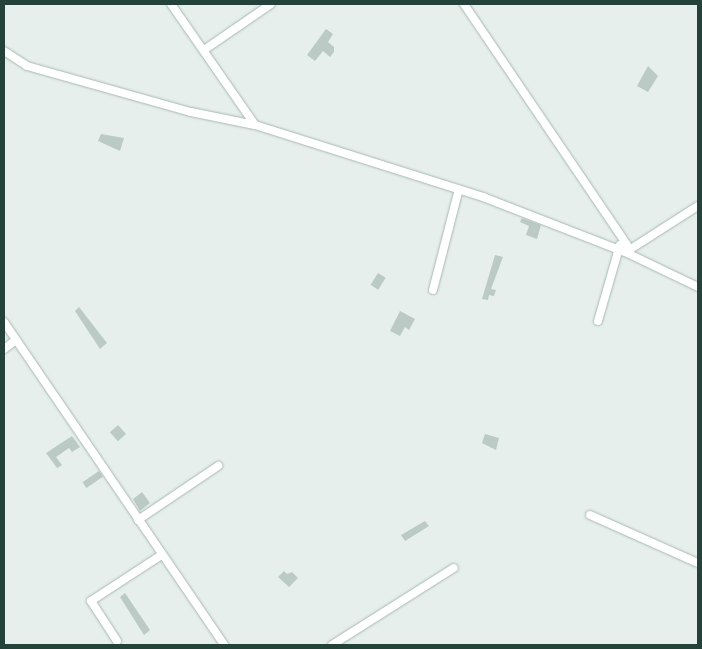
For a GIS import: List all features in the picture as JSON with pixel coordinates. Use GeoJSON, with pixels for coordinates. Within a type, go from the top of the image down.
{"type":"FeatureCollection","features":[{"type":"Feature","properties":{"kind":"street"},"geometry":{"type":"LineString","coordinates":[[172,4],[255,125]]}},
{"type":"Feature","properties":{"kind":"street"},"geometry":{"type":"LineString","coordinates":[[204,50],[272,4]]}},
{"type":"Feature","properties":{"kind":"street"},"geometry":{"type":"LineString","coordinates":[[464,4],[623,239],[625,251],[598,321]]}},
{"type":"Feature","properties":{"kind":"street"},"geometry":{"type":"LineString","coordinates":[[4,51],[34,68],[191,112],[255,125],[460,190],[625,251],[698,287]]}},
{"type":"Feature","properties":{"kind":"street"},"geometry":{"type":"LineString","coordinates":[[433,290],[460,190]]}},
{"type":"Feature","properties":{"kind":"street"},"geometry":{"type":"LineString","coordinates":[[625,251],[698,206]]}},
{"type":"Feature","properties":{"kind":"street"},"geometry":{"type":"LineString","coordinates":[[4,322],[138,520],[160,556],[224,645]]}},
{"type":"Feature","properties":{"kind":"street"},"geometry":{"type":"LineString","coordinates":[[4,349],[16,340]]}},
{"type":"Feature","properties":{"kind":"street"},"geometry":{"type":"LineString","coordinates":[[138,520],[218,466]]}},
{"type":"Feature","properties":{"kind":"street"},"geometry":{"type":"LineString","coordinates":[[590,515],[698,563]]}},
{"type":"Feature","properties":{"kind":"street"},"geometry":{"type":"LineString","coordinates":[[117,640],[91,601],[160,556]]}},
{"type":"Feature","properties":{"kind":"street"},"geometry":{"type":"LineString","coordinates":[[332,645],[454,568]]}},
{"type":"Feature","properties":{"kind":"building"},"geometry":{"type":"Polygon","coordinates":[[[326,29],[333,34],[328,42],[334,47],[334,52],[330,57],[323,51],[315,61],[307,55],[326,29]]]}},
{"type":"Feature","properties":{"kind":"building"},"geometry":{"type":"Polygon","coordinates":[[[648,66],[658,76],[648,92],[637,86],[648,66]]]}},
{"type":"Feature","properties":{"kind":"building"},"geometry":{"type":"Polygon","coordinates":[[[101,134],[124,138],[120,151],[98,141],[101,134]]]}},
{"type":"Feature","properties":{"kind":"building"},"geometry":{"type":"Polygon","coordinates":[[[522,218],[541,225],[537,239],[526,235],[529,226],[520,222],[522,218]]]}},
{"type":"Feature","properties":{"kind":"building"},"geometry":{"type":"Polygon","coordinates":[[[495,255],[503,257],[491,289],[496,290],[494,296],[489,295],[488,300],[482,299],[495,255]]]}},
{"type":"Feature","properties":{"kind":"building"},"geometry":{"type":"Polygon","coordinates":[[[378,273],[386,278],[378,290],[371,285],[378,273]]]}},
{"type":"Feature","properties":{"kind":"building"},"geometry":{"type":"Polygon","coordinates":[[[79,307],[107,343],[100,349],[75,311],[79,307]]]}},
{"type":"Feature","properties":{"kind":"building"},"geometry":{"type":"Polygon","coordinates":[[[400,311],[415,319],[409,330],[405,327],[400,336],[390,331],[400,311]]]}},
{"type":"Feature","properties":{"kind":"building"},"geometry":{"type":"Polygon","coordinates":[[[118,425],[126,434],[118,441],[110,432],[118,425]]]}},
{"type":"Feature","properties":{"kind":"building"},"geometry":{"type":"Polygon","coordinates":[[[485,434],[499,438],[496,450],[482,443],[485,434]]]}},
{"type":"Feature","properties":{"kind":"building"},"geometry":{"type":"Polygon","coordinates":[[[72,436],[80,447],[72,452],[69,448],[56,457],[62,465],[57,468],[46,453],[72,436]]]}},
{"type":"Feature","properties":{"kind":"building"},"geometry":{"type":"Polygon","coordinates":[[[99,471],[103,477],[86,488],[82,482],[99,471]]]}},
{"type":"Feature","properties":{"kind":"building"},"geometry":{"type":"Polygon","coordinates":[[[142,492],[150,503],[140,511],[133,499],[142,492]]]}},
{"type":"Feature","properties":{"kind":"building"},"geometry":{"type":"Polygon","coordinates":[[[425,521],[429,526],[405,541],[401,535],[425,521]]]}},
{"type":"Feature","properties":{"kind":"building"},"geometry":{"type":"Polygon","coordinates":[[[284,571],[287,574],[292,572],[298,578],[289,587],[278,577],[284,571]]]}},
{"type":"Feature","properties":{"kind":"building"},"geometry":{"type":"Polygon","coordinates":[[[125,593],[150,630],[144,635],[120,597],[125,593]]]}}]}
